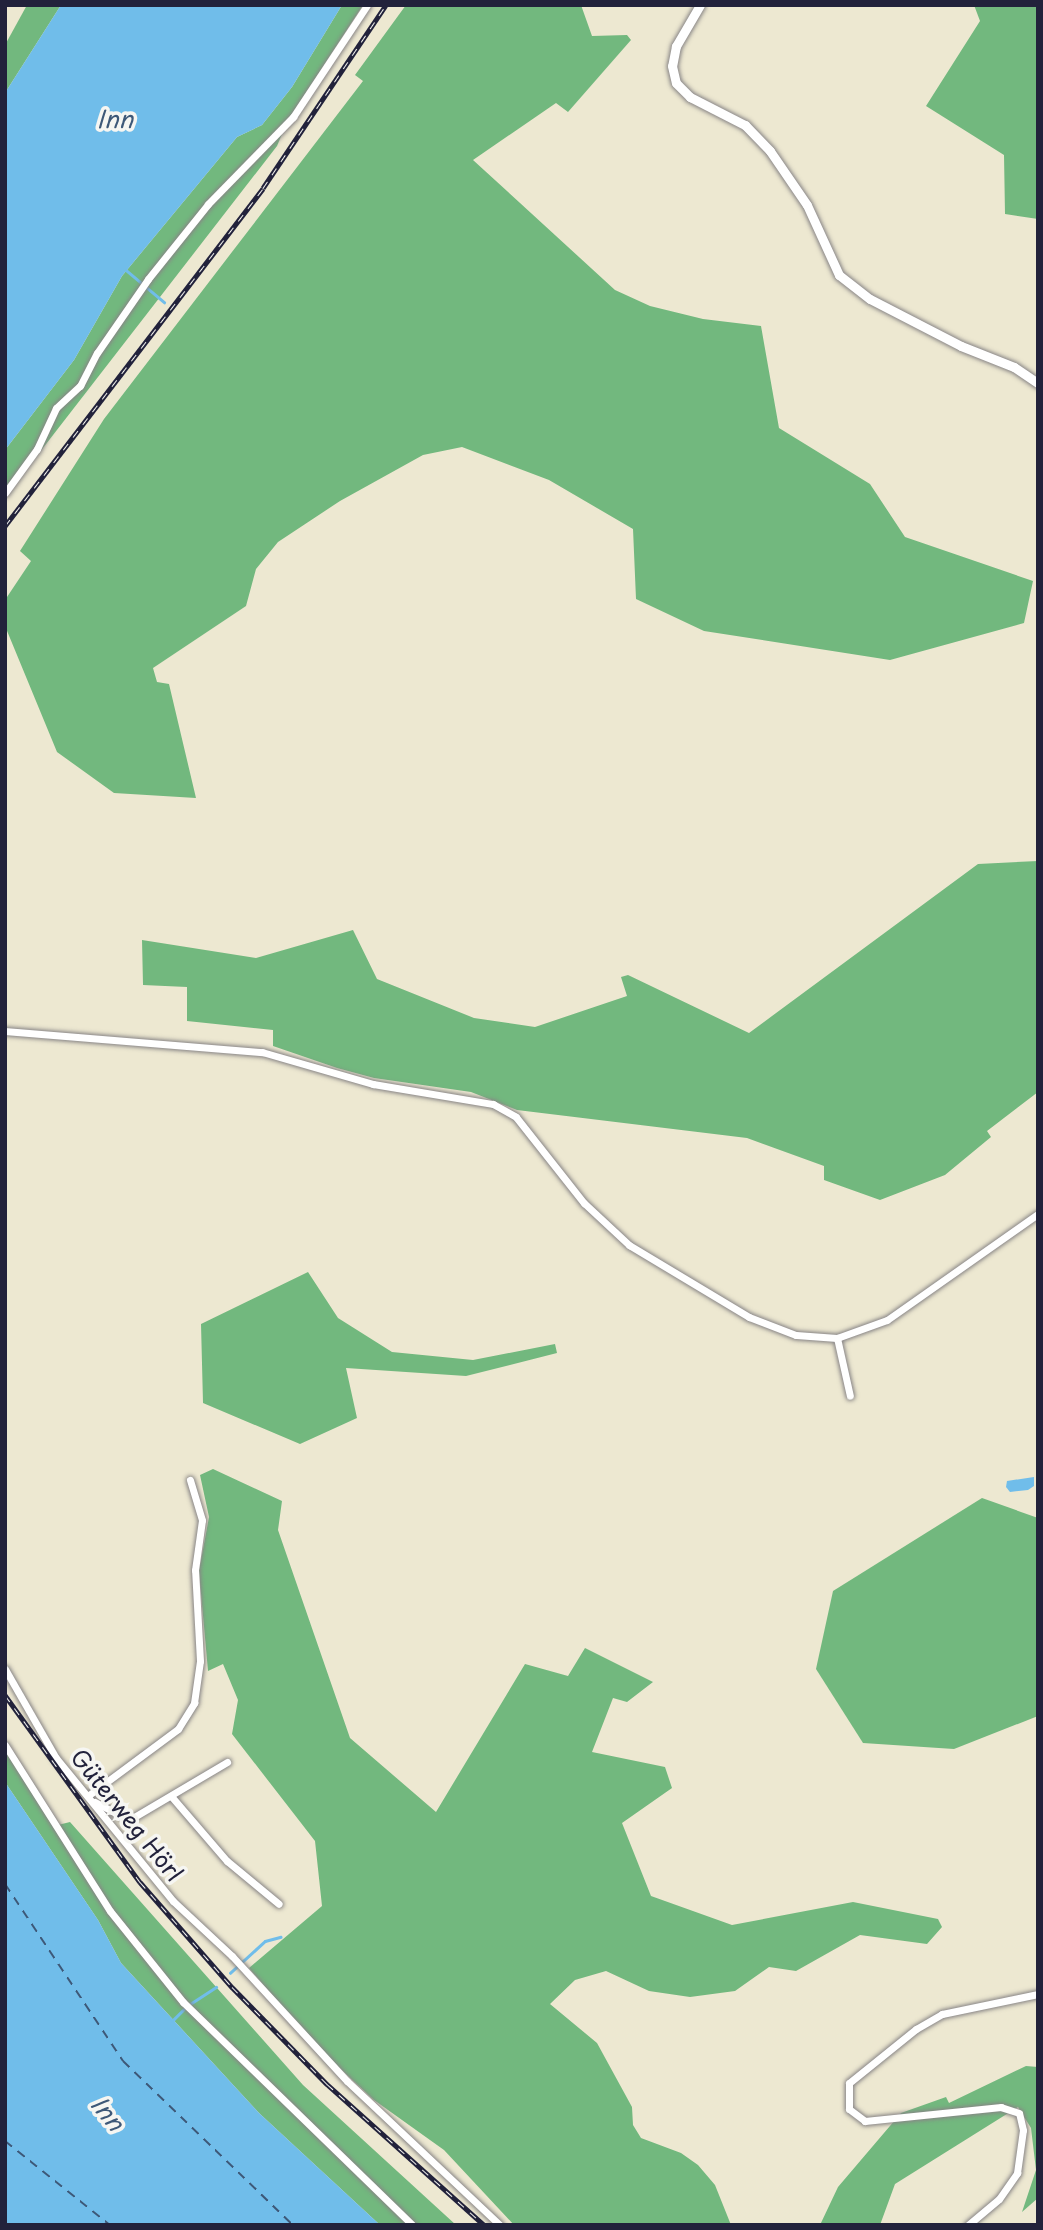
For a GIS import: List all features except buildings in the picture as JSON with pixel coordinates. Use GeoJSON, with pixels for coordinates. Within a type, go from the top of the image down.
{"type":"FeatureCollection","features":[{"type":"Feature","properties":{"kind":"street"},"geometry":{"type":"LineString","coordinates":[[5,493],[37,449],[56,408],[80,386],[97,353],[148,279],[208,204],[293,117],[367,5]]}},
{"type":"Feature","properties":{"kind":"street"},"geometry":{"type":"LineString","coordinates":[[700,5],[676,46],[672,66],[676,83],[690,97],[744,125],[770,151],[807,205],[839,275],[870,299],[1014,368],[1038,383]]}},
{"type":"Feature","properties":{"kind":"street"},"geometry":{"type":"LineString","coordinates":[[5,1031],[262,1052],[373,1084],[493,1104],[516,1117],[584,1203],[629,1245],[762,1324],[796,1335],[837,1338],[887,1321],[1038,1214]]}},
{"type":"Feature","properties":{"kind":"street"},"geometry":{"type":"LineString","coordinates":[[837,1338],[850,1396]]}},
{"type":"Feature","properties":{"kind":"street"},"geometry":{"type":"LineString","coordinates":[[89,1795],[178,1729],[194,1703],[200,1661],[195,1570],[202,1520],[190,1480]]}},
{"type":"Feature","properties":{"kind":"street","name":"Güterweg Hörl"},"geometry":{"type":"LineString","coordinates":[[5,1669],[56,1758],[96,1802],[125,1848],[173,1901],[232,1956],[312,2046],[500,2225]]}},
{"type":"Feature","properties":{"kind":"street"},"geometry":{"type":"LineString","coordinates":[[5,1745],[110,1911],[183,2002],[412,2225]]}},
{"type":"Feature","properties":{"kind":"street"},"geometry":{"type":"LineString","coordinates":[[96,1802],[129,1820],[227,1762]]}},
{"type":"Feature","properties":{"kind":"street"},"geometry":{"type":"LineString","coordinates":[[171,1796],[226,1861],[279,1904]]}},
{"type":"Feature","properties":{"kind":"street"},"geometry":{"type":"LineString","coordinates":[[968,2225],[1004,2193],[1017,2173],[1023,2130],[1019,2113],[1001,2106],[865,2121],[849,2109],[849,2083],[916,2029],[942,2014],[1038,1994]]}},
{"type":"Feature","properties":{"kind":"green space"},"geometry":{"type":"Polygon","coordinates":[[[27,5],[61,5],[5,93],[5,45],[27,5]]]}},
{"type":"Feature","properties":{"kind":"green space"},"geometry":{"type":"Polygon","coordinates":[[[342,5],[363,5],[287,122],[277,146],[5,497],[5,450],[74,360],[122,276],[237,137],[262,125],[292,87],[342,5]]]}},
{"type":"Feature","properties":{"kind":"green space"},"geometry":{"type":"Polygon","coordinates":[[[406,5],[581,5],[592,36],[627,35],[631,40],[568,112],[556,103],[473,160],[615,290],[650,306],[703,319],[761,326],[779,428],[870,484],[905,537],[1033,581],[1024,623],[890,660],[704,631],[636,599],[633,529],[549,480],[462,447],[423,455],[340,501],[278,542],[256,569],[246,606],[153,668],[157,682],[169,684],[196,798],[114,793],[57,752],[5,626],[5,600],[31,561],[20,551],[104,419],[363,81],[355,75],[406,5]]]}},
{"type":"Feature","properties":{"kind":"green space"},"geometry":{"type":"Polygon","coordinates":[[[974,5],[1038,5],[1038,219],[1005,214],[1004,155],[926,106],[980,21],[974,5]]]}},
{"type":"Feature","properties":{"kind":"green space"},"geometry":{"type":"Polygon","coordinates":[[[1038,861],[1038,1092],[987,1131],[991,1137],[945,1175],[880,1200],[824,1180],[824,1166],[747,1138],[517,1110],[471,1092],[374,1078],[337,1068],[273,1046],[273,1030],[187,1021],[187,987],[143,985],[142,940],[256,958],[353,930],[377,979],[474,1018],[535,1027],[627,996],[621,977],[628,975],[749,1033],[978,864],[1038,861]]]}},
{"type":"Feature","properties":{"kind":"green space"},"geometry":{"type":"Polygon","coordinates":[[[308,1272],[338,1318],[392,1352],[473,1360],[555,1344],[557,1353],[466,1376],[346,1368],[357,1418],[300,1444],[203,1403],[201,1324],[308,1272]]]}},
{"type":"Feature","properties":{"kind":"green space"},"geometry":{"type":"Polygon","coordinates":[[[213,1469],[282,1501],[278,1530],[350,1738],[436,1812],[525,1664],[568,1676],[585,1648],[653,1682],[627,1702],[613,1698],[592,1752],[665,1767],[672,1788],[622,1823],[651,1896],[732,1925],[853,1902],[938,1919],[942,1927],[927,1944],[860,1935],[796,1971],[769,1967],[735,1991],[690,1997],[649,1991],[606,1971],[575,1980],[550,2004],[597,2043],[632,2107],[633,2125],[641,2138],[681,2153],[698,2165],[715,2185],[731,2225],[514,2225],[444,2150],[374,2100],[314,2044],[249,1968],[322,1906],[315,1841],[232,1734],[238,1700],[223,1664],[208,1671],[199,1571],[209,1517],[200,1475],[213,1469]]]}},
{"type":"Feature","properties":{"kind":"green space"},"geometry":{"type":"Polygon","coordinates":[[[982,1498],[1038,1518],[1038,1716],[954,1749],[863,1743],[816,1669],[833,1591],[982,1498]]]}},
{"type":"Feature","properties":{"kind":"green space"},"geometry":{"type":"Polygon","coordinates":[[[5,1749],[54,1826],[70,1822],[303,2085],[456,2225],[380,2225],[259,2113],[121,1963],[98,1920],[5,1782],[5,1749]]]}},
{"type":"Feature","properties":{"kind":"green space"},"geometry":{"type":"Polygon","coordinates":[[[1026,2066],[1038,2067],[1038,2198],[1022,2212],[1036,2170],[1031,2128],[1018,2107],[895,2184],[880,2225],[820,2225],[838,2187],[901,2113],[946,2097],[949,2103],[1026,2066]]]}},
{"type":"Feature","properties":{"kind":"water","name":"Inn"},"geometry":{"type":"Polygon","coordinates":[[[61,5],[342,5],[292,87],[262,125],[237,137],[122,276],[74,360],[5,450],[5,93],[61,5]]]}},
{"type":"Feature","properties":{"kind":"water"},"geometry":{"type":"Polygon","coordinates":[[[1034,1477],[1034,1486],[1028,1490],[1010,1492],[1006,1487],[1007,1481],[1034,1477]]]}},
{"type":"Feature","properties":{"kind":"water"},"geometry":{"type":"Polygon","coordinates":[[[5,1782],[98,1920],[121,1963],[259,2113],[380,2225],[5,2225],[5,1782]]]}},
{"type":"Feature","properties":{"kind":"waterway"},"geometry":{"type":"LineString","coordinates":[[126,270],[164,302]]}},
{"type":"Feature","properties":{"kind":"waterway"},"geometry":{"type":"LineString","coordinates":[[230,1973],[265,1941],[280,1937]]}},
{"type":"Feature","properties":{"kind":"waterway"},"geometry":{"type":"LineString","coordinates":[[190,2004],[216,1987]]}},
{"type":"Feature","properties":{"kind":"waterway"},"geometry":{"type":"LineString","coordinates":[[173,2020],[184,2009]]}},
{"type":"Feature","properties":{"kind":"ferry route"},"geometry":{"type":"LineString","coordinates":[[5,1884],[123,2061],[293,2225]]}},
{"type":"Feature","properties":{"kind":"ferry route"},"geometry":{"type":"LineString","coordinates":[[5,2141],[110,2225]]}},
{"type":"Feature","properties":{"kind":"railway"},"geometry":{"type":"LineString","coordinates":[[5,526],[263,188],[386,5]]}},
{"type":"Feature","properties":{"kind":"railway"},"geometry":{"type":"LineString","coordinates":[[5,1695],[140,1882],[232,1987],[327,2084],[484,2225]]}}]}
